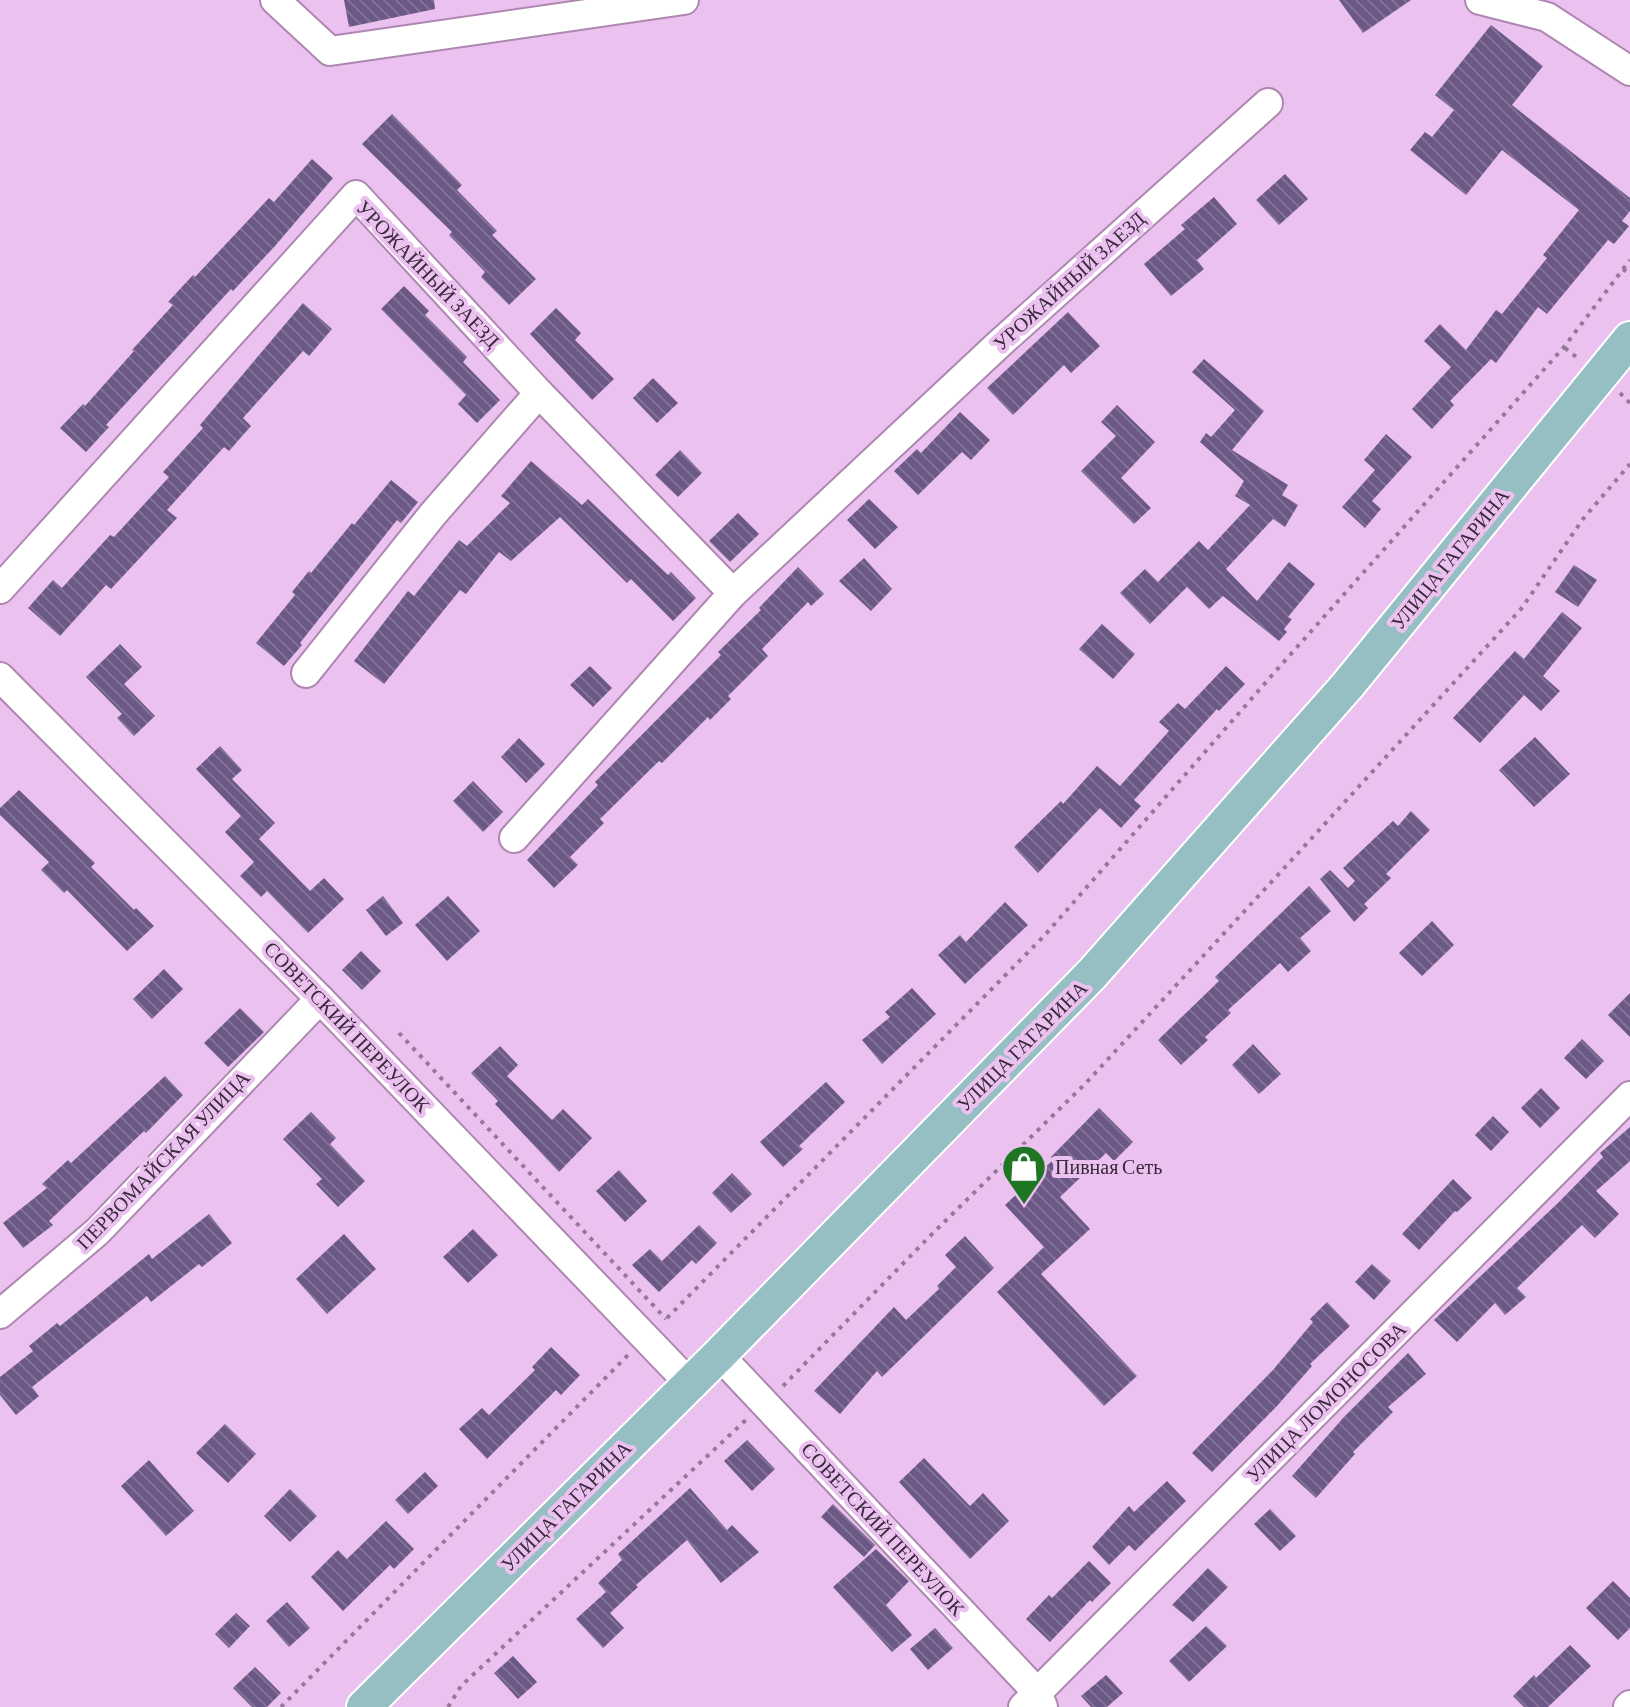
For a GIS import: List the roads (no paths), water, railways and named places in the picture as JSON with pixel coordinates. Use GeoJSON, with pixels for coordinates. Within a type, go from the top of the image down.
{"type":"FeatureCollection","features":[{"type":"Feature","properties":{"kind":"main road","name":"УЛИЦА ГАГАРИНА"},"geometry":{"type":"LineString","coordinates":[[364,1707],[719,1355],[1092,974],[1347,686],[1630,339]]}},
{"type":"Feature","properties":{"kind":"street"},"geometry":{"type":"LineString","coordinates":[[275,0],[330,51],[684,0]]}},
{"type":"Feature","properties":{"kind":"street"},"geometry":{"type":"LineString","coordinates":[[1480,0],[1547,17],[1630,71]]}},
{"type":"Feature","properties":{"kind":"street","name":"УРОЖАЙНЫЙ ЗАЕЗД"},"geometry":{"type":"LineString","coordinates":[[514,838],[733,593],[998,345],[1268,103]]}},
{"type":"Feature","properties":{"kind":"street","name":"УРОЖАЙНЫЙ ЗАЕЗД"},"geometry":{"type":"LineString","coordinates":[[0,589],[356,195],[539,393],[733,593]]}},
{"type":"Feature","properties":{"kind":"street"},"geometry":{"type":"LineString","coordinates":[[306,673],[433,514],[539,393]]}},
{"type":"Feature","properties":{"kind":"street","name":"СОВЕТСКИЙ ПЕРЕУЛОК"},"geometry":{"type":"LineString","coordinates":[[0,677],[320,999],[689,1383]]}},
{"type":"Feature","properties":{"kind":"street","name":"ПЕРВОМАЙСКАЯ УЛИЦА"},"geometry":{"type":"LineString","coordinates":[[0,1314],[97,1232],[320,999]]}},
{"type":"Feature","properties":{"kind":"street","name":"УЛИЦА ЛОМОНОСОВА"},"geometry":{"type":"LineString","coordinates":[[1034,1702],[1630,1096]]}},
{"type":"Feature","properties":{"kind":"street","name":"СОВЕТСКИЙ ПЕРЕУЛОК"},"geometry":{"type":"LineString","coordinates":[[719,1355],[1034,1702]]}},
{"type":"Feature","properties":{"kind":"place","name":"Пивная Сеть"},"geometry":{"type":"Point","coordinates":[1024,1206]}}]}
